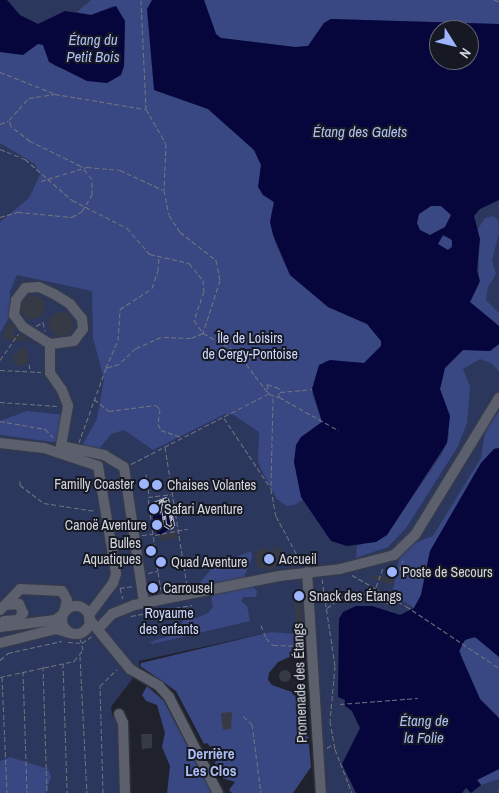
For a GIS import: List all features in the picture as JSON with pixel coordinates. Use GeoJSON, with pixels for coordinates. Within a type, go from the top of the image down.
{"type":"FeatureCollection","features":[{"type":"Feature","properties":{"kind":"street"},"geometry":{"type":"LineString","coordinates":[[39,287],[61,298],[78,311],[83,329],[71,343],[50,344],[23,328],[14,315],[16,300],[22,291],[39,287]]}},
{"type":"Feature","properties":{"kind":"street"},"geometry":{"type":"LineString","coordinates":[[50,344],[50,372],[62,390],[68,406],[65,447],[104,455],[124,467],[144,603]]}},
{"type":"Feature","properties":{"kind":"street"},"geometry":{"type":"LineString","coordinates":[[100,630],[106,618],[125,608],[162,600],[190,600],[307,572],[340,569],[387,558],[401,550],[421,526],[499,398]]}},
{"type":"Feature","properties":{"kind":"street"},"geometry":{"type":"LineString","coordinates":[[0,443],[44,448],[96,464],[101,474],[116,577],[79,635]]}},
{"type":"Feature","properties":{"kind":"street","name":"Promenade des Étangs"},"geometry":{"type":"LineString","coordinates":[[307,572],[321,793]]}},
{"type":"Feature","properties":{"kind":"street"},"geometry":{"type":"LineString","coordinates":[[3,608],[20,589],[45,592],[60,590],[67,600],[63,614],[63,626],[79,635]]}},
{"type":"Feature","properties":{"kind":"street"},"geometry":{"type":"LineString","coordinates":[[0,622],[18,620],[23,613],[19,604],[3,608]]}},
{"type":"Feature","properties":{"kind":"street"},"geometry":{"type":"LineString","coordinates":[[0,627],[55,620],[79,606],[125,663],[169,697],[218,793]]}},
{"type":"Feature","properties":{"kind":"street"},"geometry":{"type":"LineString","coordinates":[[0,653],[2,641],[56,629],[79,635],[100,630]]}},
{"type":"Feature","properties":{"kind":"street","name":"Promenade des Étangs"},"geometry":{"type":"LineString","coordinates":[[305,644],[317,793]]}},
{"type":"Feature","properties":{"kind":"street"},"geometry":{"type":"LineString","coordinates":[[119,714],[122,723],[125,793]]}},
{"type":"Feature","properties":{"kind":"path"},"geometry":{"type":"LineString","coordinates":[[106,368],[119,364],[136,348],[161,337],[191,338],[203,333],[220,280],[216,260],[180,232],[169,215],[164,190],[166,143],[146,109],[141,0]]}},
{"type":"Feature","properties":{"kind":"path"},"geometry":{"type":"LineString","coordinates":[[494,0],[499,1]]}},
{"type":"Feature","properties":{"kind":"path"},"geometry":{"type":"LineString","coordinates":[[0,72],[55,94],[146,109]]}},
{"type":"Feature","properties":{"kind":"path"},"geometry":{"type":"LineString","coordinates":[[0,124],[9,120],[29,98],[55,94]]}},
{"type":"Feature","properties":{"kind":"path"},"geometry":{"type":"LineString","coordinates":[[0,217],[18,212],[72,217],[84,208],[92,195],[92,179],[82,168],[63,154],[30,141],[9,120]]}},
{"type":"Feature","properties":{"kind":"path"},"geometry":{"type":"LineString","coordinates":[[0,149],[25,159],[45,180],[84,208],[127,228],[150,254],[189,263],[203,280],[204,291],[194,320],[203,333],[237,352],[273,397],[279,397],[318,421],[338,430]]}},
{"type":"Feature","properties":{"kind":"path"},"geometry":{"type":"LineString","coordinates":[[41,181],[82,168],[120,170],[164,190]]}},
{"type":"Feature","properties":{"kind":"path"},"geometry":{"type":"LineString","coordinates":[[0,421],[44,429],[65,447],[82,437],[93,398],[118,340],[120,309],[152,288],[158,271],[159,256]]}},
{"type":"Feature","properties":{"kind":"path"},"geometry":{"type":"LineString","coordinates":[[0,360],[23,328]]}},
{"type":"Feature","properties":{"kind":"path"},"geometry":{"type":"LineString","coordinates":[[29,364],[31,372]]}},
{"type":"Feature","properties":{"kind":"path"},"geometry":{"type":"LineString","coordinates":[[0,370],[50,372]]}},
{"type":"Feature","properties":{"kind":"path"},"geometry":{"type":"LineString","coordinates":[[269,394],[265,388],[269,383],[280,392],[312,390]]}},
{"type":"Feature","properties":{"kind":"path"},"geometry":{"type":"LineString","coordinates":[[279,397],[280,392]]}},
{"type":"Feature","properties":{"kind":"path"},"geometry":{"type":"LineString","coordinates":[[124,467],[269,394]]}},
{"type":"Feature","properties":{"kind":"path"},"geometry":{"type":"LineString","coordinates":[[273,397],[271,489],[276,516],[307,572]]}},
{"type":"Feature","properties":{"kind":"path"},"geometry":{"type":"LineString","coordinates":[[93,398],[109,412],[156,405],[160,409],[158,424],[161,430],[182,438]]}},
{"type":"Feature","properties":{"kind":"path"},"geometry":{"type":"LineString","coordinates":[[0,402],[68,406]]}},
{"type":"Feature","properties":{"kind":"path"},"geometry":{"type":"LineString","coordinates":[[223,417],[271,489]]}},
{"type":"Feature","properties":{"kind":"path"},"geometry":{"type":"LineString","coordinates":[[131,616],[190,600],[165,446]]}},
{"type":"Feature","properties":{"kind":"path"},"geometry":{"type":"LineString","coordinates":[[146,474],[162,600]]}},
{"type":"Feature","properties":{"kind":"path"},"geometry":{"type":"LineString","coordinates":[[20,481],[20,485],[44,503],[107,511]]}},
{"type":"Feature","properties":{"kind":"path"},"geometry":{"type":"LineString","coordinates":[[149,497],[172,493]]}},
{"type":"Feature","properties":{"kind":"path"},"geometry":{"type":"LineString","coordinates":[[134,536],[154,535],[188,529]]}},
{"type":"Feature","properties":{"kind":"path"},"geometry":{"type":"LineString","coordinates":[[400,570],[405,555],[401,550]]}},
{"type":"Feature","properties":{"kind":"path"},"geometry":{"type":"LineString","coordinates":[[376,588],[387,558]]}},
{"type":"Feature","properties":{"kind":"path"},"geometry":{"type":"LineString","coordinates":[[340,569],[406,606],[499,668]]}},
{"type":"Feature","properties":{"kind":"path"},"geometry":{"type":"LineString","coordinates":[[139,574],[158,571]]}},
{"type":"Feature","properties":{"kind":"path"},"geometry":{"type":"LineString","coordinates":[[321,571],[335,666],[330,715],[334,744],[352,793]]}},
{"type":"Feature","properties":{"kind":"path"},"geometry":{"type":"LineString","coordinates":[[120,588],[125,608]]}},
{"type":"Feature","properties":{"kind":"path"},"geometry":{"type":"LineString","coordinates":[[327,608],[342,597],[356,593],[372,595],[390,604],[399,602]]}},
{"type":"Feature","properties":{"kind":"path"},"geometry":{"type":"LineString","coordinates":[[261,626],[266,638],[273,645],[305,644]]}},
{"type":"Feature","properties":{"kind":"path"},"geometry":{"type":"LineString","coordinates":[[0,660],[8,653],[57,639],[100,630]]}},
{"type":"Feature","properties":{"kind":"path"},"geometry":{"type":"LineString","coordinates":[[79,635],[87,793]]}},
{"type":"Feature","properties":{"kind":"path"},"geometry":{"type":"LineString","coordinates":[[7,793],[1,677],[63,663],[80,656]]}},
{"type":"Feature","properties":{"kind":"path"},"geometry":{"type":"LineString","coordinates":[[63,663],[67,793]]}},
{"type":"Feature","properties":{"kind":"path"},"geometry":{"type":"LineString","coordinates":[[103,793],[100,686],[125,663]]}},
{"type":"Feature","properties":{"kind":"path"},"geometry":{"type":"LineString","coordinates":[[43,666],[47,793]]}},
{"type":"Feature","properties":{"kind":"path"},"geometry":{"type":"LineString","coordinates":[[22,672],[27,793]]}},
{"type":"Feature","properties":{"kind":"path"},"geometry":{"type":"LineString","coordinates":[[340,704],[418,698]]}},
{"type":"Feature","properties":{"kind":"path"},"geometry":{"type":"LineString","coordinates":[[243,716],[252,724],[261,793]]}},
{"type":"Feature","properties":{"kind":"green space","name":"Île de Loisirs de Cergy-Pontoise"},"geometry":{"type":"Polygon","coordinates":[[[0,0],[499,0],[499,793],[319,793],[309,639],[295,640],[271,632],[139,661],[139,670],[111,707],[112,715],[118,721],[122,793],[0,793],[0,0]]]}},
{"type":"Feature","properties":{"kind":"green space"},"geometry":{"type":"Polygon","coordinates":[[[91,0],[152,0],[154,90],[208,109],[254,150],[261,165],[259,183],[274,204],[271,214],[275,242],[290,275],[328,307],[367,324],[381,341],[381,346],[364,363],[325,361],[312,394],[322,422],[312,429],[294,462],[303,500],[294,505],[287,506],[277,499],[262,471],[258,461],[259,432],[232,414],[225,414],[153,450],[124,430],[111,434],[99,449],[82,446],[97,419],[104,379],[93,338],[92,291],[17,275],[10,291],[10,316],[0,333],[0,222],[29,198],[40,175],[35,164],[0,143],[0,52],[38,44],[43,45],[54,66],[63,69],[124,66],[125,21],[113,6],[91,15],[77,12],[91,0]]]}},
{"type":"Feature","properties":{"kind":"green space"},"geometry":{"type":"Polygon","coordinates":[[[204,0],[499,0],[499,24],[479,23],[479,20],[429,20],[429,22],[331,19],[324,23],[308,46],[295,47],[221,38],[216,34],[204,0]]]}},
{"type":"Feature","properties":{"kind":"green space"},"geometry":{"type":"Polygon","coordinates":[[[431,206],[441,206],[451,215],[445,227],[430,235],[420,230],[417,223],[419,214],[431,206]]]}},
{"type":"Feature","properties":{"kind":"green space"},"geometry":{"type":"Polygon","coordinates":[[[493,216],[498,220],[499,232],[492,261],[496,274],[488,287],[486,300],[499,313],[499,326],[470,302],[479,284],[478,229],[485,218],[493,216]]]}},
{"type":"Feature","properties":{"kind":"green space"},"geometry":{"type":"Polygon","coordinates":[[[442,236],[448,236],[452,243],[448,250],[442,250],[438,246],[438,240],[442,236]]]}},
{"type":"Feature","properties":{"kind":"green space"},"geometry":{"type":"Polygon","coordinates":[[[499,344],[499,371],[491,363],[480,359],[463,369],[470,387],[467,423],[457,448],[406,528],[388,547],[356,558],[357,546],[387,535],[443,452],[449,435],[440,389],[445,368],[463,350],[490,351],[499,344]]]}},
{"type":"Feature","properties":{"kind":"green space"},"geometry":{"type":"Polygon","coordinates":[[[27,411],[64,415],[59,440],[53,442],[0,435],[0,421],[27,411]]]}},
{"type":"Feature","properties":{"kind":"green space"},"geometry":{"type":"Polygon","coordinates":[[[499,411],[499,448],[494,449],[481,463],[430,551],[421,595],[414,608],[392,594],[400,556],[414,543],[433,536],[481,458],[485,432],[499,411]]]}},
{"type":"Feature","properties":{"kind":"green space"},"geometry":{"type":"Polygon","coordinates":[[[251,551],[252,557],[243,580],[195,588],[214,566],[251,551]]]}},
{"type":"Feature","properties":{"kind":"green space"},"geometry":{"type":"Polygon","coordinates":[[[252,586],[257,591],[256,597],[243,597],[241,601],[247,606],[250,621],[152,644],[150,642],[178,633],[184,618],[197,618],[208,613],[213,607],[211,597],[216,593],[252,586]]]}},
{"type":"Feature","properties":{"kind":"green space"},"geometry":{"type":"Polygon","coordinates":[[[271,632],[294,634],[295,640],[300,639],[301,652],[278,662],[269,673],[268,680],[272,685],[292,692],[306,712],[311,767],[293,793],[232,793],[229,790],[235,782],[222,778],[215,763],[217,753],[207,743],[204,744],[176,691],[140,666],[141,663],[271,632]]]}},
{"type":"Feature","properties":{"kind":"green space"},"geometry":{"type":"Polygon","coordinates":[[[468,637],[482,639],[499,657],[499,718],[480,699],[462,663],[460,647],[468,637]]]}},
{"type":"Feature","properties":{"kind":"green space"},"geometry":{"type":"Polygon","coordinates":[[[147,686],[164,701],[212,793],[167,793],[170,766],[162,747],[165,733],[157,705],[146,701],[142,695],[147,686]]]}},
{"type":"Feature","properties":{"kind":"green space"},"geometry":{"type":"Polygon","coordinates":[[[10,757],[48,769],[51,776],[46,793],[0,793],[0,761],[10,757]]]}},
{"type":"Feature","properties":{"kind":"green space"},"geometry":{"type":"Polygon","coordinates":[[[499,769],[499,779],[481,785],[477,780],[499,769]]]}},
{"type":"Feature","properties":{"kind":"water","name":"Étang du Petit Bois"},"geometry":{"type":"Polygon","coordinates":[[[0,0],[7,0],[20,15],[38,24],[65,11],[91,15],[116,6],[125,21],[124,66],[121,75],[107,83],[87,81],[49,62],[43,45],[38,44],[23,55],[0,52],[0,0]]]}},
{"type":"Feature","properties":{"kind":"water","name":"Étang des Galets"},"geometry":{"type":"Polygon","coordinates":[[[152,0],[204,0],[216,34],[221,38],[295,47],[308,46],[324,23],[331,19],[429,22],[429,70],[479,70],[479,23],[499,24],[499,200],[480,209],[474,216],[480,239],[477,271],[480,281],[470,302],[499,326],[499,344],[490,351],[463,350],[445,368],[440,389],[450,416],[447,443],[387,535],[376,542],[347,546],[331,541],[301,497],[294,462],[296,445],[301,437],[322,422],[312,389],[319,365],[330,360],[364,363],[381,346],[381,341],[367,324],[328,307],[290,275],[273,235],[270,222],[274,202],[263,195],[258,187],[261,165],[254,150],[208,109],[154,90],[147,9],[152,0]],[[431,206],[419,214],[417,223],[420,230],[430,235],[445,227],[451,215],[441,206],[431,206]],[[443,235],[438,244],[448,250],[452,247],[452,240],[443,235]]]}},
{"type":"Feature","properties":{"kind":"water","name":"Étang de la Folie"},"geometry":{"type":"Polygon","coordinates":[[[499,448],[499,657],[475,637],[465,640],[459,651],[480,699],[499,718],[499,769],[477,780],[481,785],[471,793],[466,788],[462,793],[356,793],[342,764],[360,728],[352,711],[344,705],[345,700],[338,697],[339,619],[343,612],[356,606],[372,606],[400,615],[414,608],[421,595],[430,551],[481,463],[494,449],[499,448]]]}},
{"type":"Feature","properties":{"kind":"building"},"geometry":{"type":"Polygon","coordinates":[[[33,295],[42,298],[45,307],[42,316],[33,319],[24,316],[21,307],[24,298],[33,295]]]}},
{"type":"Feature","properties":{"kind":"building"},"geometry":{"type":"Polygon","coordinates":[[[61,312],[70,315],[73,324],[70,333],[61,336],[52,333],[49,324],[52,315],[61,312]]]}},
{"type":"Feature","properties":{"kind":"building"},"geometry":{"type":"Polygon","coordinates":[[[7,322],[15,327],[13,336],[21,334],[30,342],[3,339],[7,322]]]}},
{"type":"Feature","properties":{"kind":"building"},"geometry":{"type":"Polygon","coordinates":[[[25,346],[29,360],[25,365],[19,366],[14,362],[13,355],[25,346]]]}},
{"type":"Feature","properties":{"kind":"building"},"geometry":{"type":"Polygon","coordinates":[[[177,532],[178,538],[159,541],[158,535],[177,532]]]}},
{"type":"Feature","properties":{"kind":"building","name":"Accueil"},"geometry":{"type":"Polygon","coordinates":[[[276,546],[283,551],[274,570],[257,568],[255,555],[259,550],[262,547],[272,552],[276,546]]]}},
{"type":"Feature","properties":{"kind":"building"},"geometry":{"type":"Polygon","coordinates":[[[372,575],[395,578],[392,585],[372,578],[372,575]]]}},
{"type":"Feature","properties":{"kind":"building","name":"Carrousel"},"geometry":{"type":"Polygon","coordinates":[[[154,582],[160,588],[154,594],[148,588],[154,582]]]}},
{"type":"Feature","properties":{"kind":"building"},"geometry":{"type":"Polygon","coordinates":[[[294,593],[301,593],[304,633],[297,633],[294,593]]]}},
{"type":"Feature","properties":{"kind":"building"},"geometry":{"type":"Polygon","coordinates":[[[287,670],[290,671],[290,681],[283,682],[280,681],[279,674],[280,671],[287,670]]]}},
{"type":"Feature","properties":{"kind":"building"},"geometry":{"type":"Polygon","coordinates":[[[232,712],[231,729],[223,730],[221,713],[232,712]]]}},
{"type":"Feature","properties":{"kind":"building"},"geometry":{"type":"Polygon","coordinates":[[[141,734],[152,734],[152,748],[142,749],[141,734]]]}},
{"type":"Feature","properties":{"kind":"waterway"},"geometry":{"type":"LineString","coordinates":[[168,515],[170,524],[160,530],[157,518],[167,521],[168,515]]}},
{"type":"Feature","properties":{"kind":"railway"},"geometry":{"type":"LineString","coordinates":[[167,499],[173,526],[170,528],[165,525],[166,504],[161,503],[159,513],[154,504],[167,499]]}},
{"type":"Feature","properties":{"kind":"place","name":"Familly Coaster"},"geometry":{"type":"Point","coordinates":[144,484]}},
{"type":"Feature","properties":{"kind":"place","name":"Chaises Volantes"},"geometry":{"type":"Point","coordinates":[157,485]}},
{"type":"Feature","properties":{"kind":"place","name":"Safari Aventure"},"geometry":{"type":"Point","coordinates":[154,509]}},
{"type":"Feature","properties":{"kind":"place","name":"Canoë Aventure"},"geometry":{"type":"Point","coordinates":[157,525]}},
{"type":"Feature","properties":{"kind":"place","name":"Bulles Aquatiques"},"geometry":{"type":"Point","coordinates":[151,551]}},
{"type":"Feature","properties":{"kind":"place","name":"Accueil"},"geometry":{"type":"Point","coordinates":[269,559]}},
{"type":"Feature","properties":{"kind":"place","name":"Quad Aventure"},"geometry":{"type":"Point","coordinates":[161,562]}},
{"type":"Feature","properties":{"kind":"place","name":"Poste de Secours"},"geometry":{"type":"Point","coordinates":[392,572]}},
{"type":"Feature","properties":{"kind":"place","name":"Carrousel"},"geometry":{"type":"Point","coordinates":[153,588]}},
{"type":"Feature","properties":{"kind":"place","name":"Snack des Étangs"},"geometry":{"type":"Point","coordinates":[299,596]}},
{"type":"Feature","properties":{"kind":"district","name":"Derrière Les Clos"},"geometry":{"type":"Point","coordinates":[211,762]}},
{"type":"Feature","properties":{"kind":"park label","name":"Royaume des enfants"},"geometry":{"type":"Point","coordinates":[169,622]}}]}
